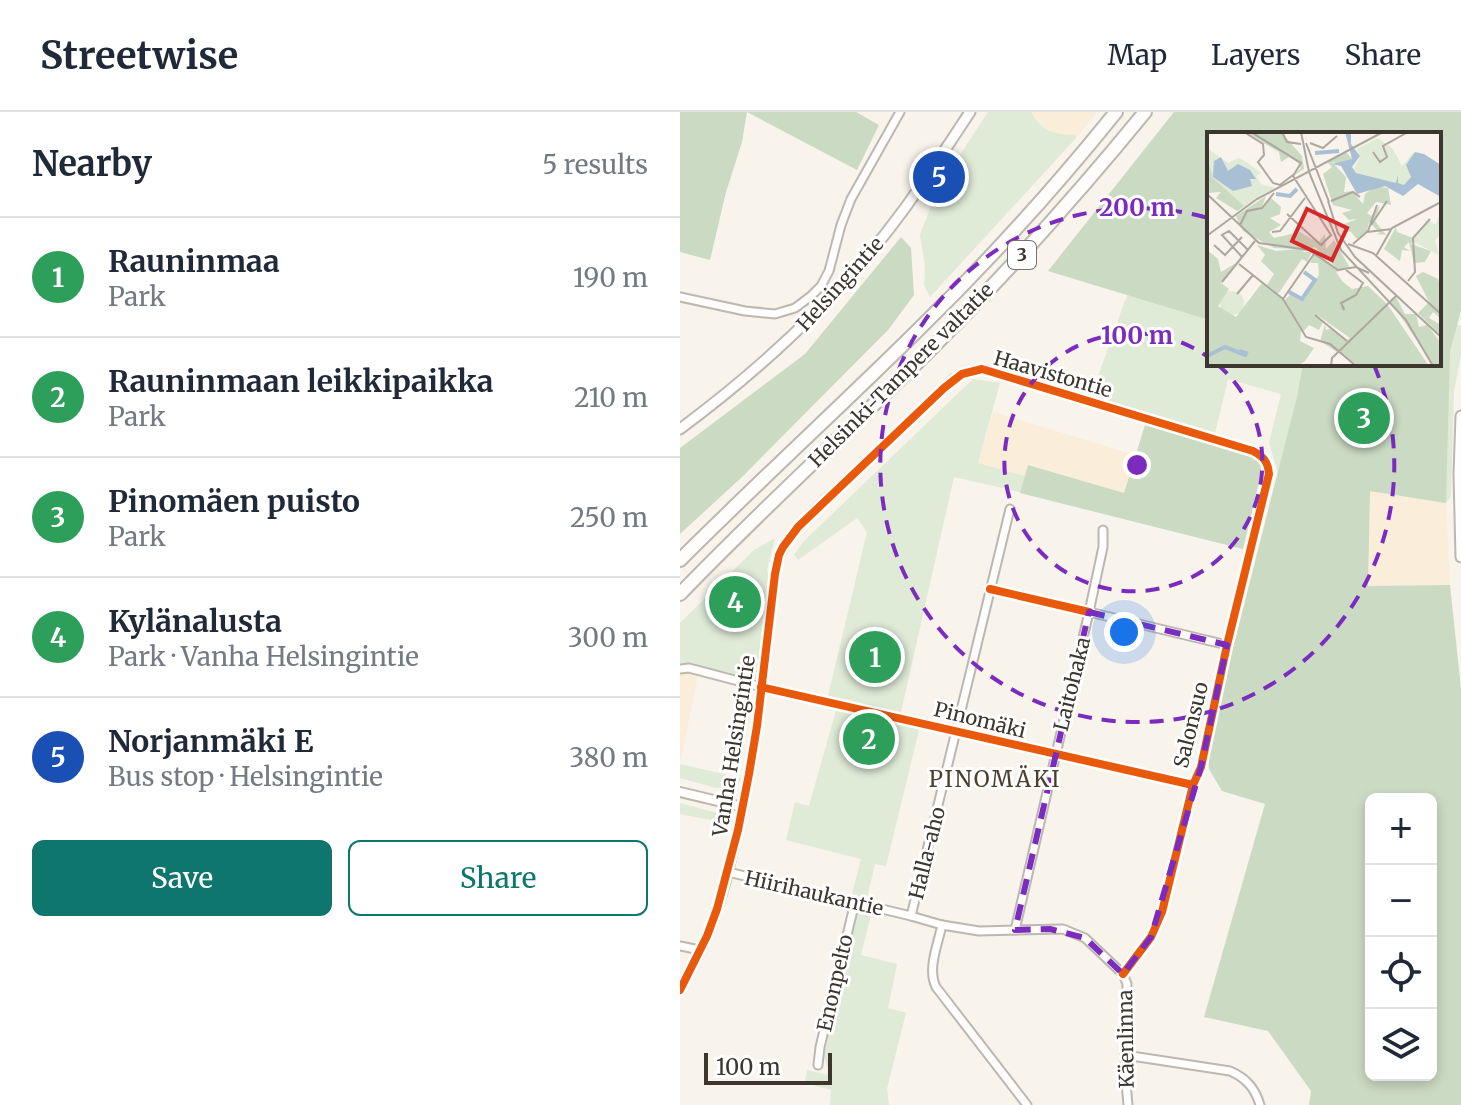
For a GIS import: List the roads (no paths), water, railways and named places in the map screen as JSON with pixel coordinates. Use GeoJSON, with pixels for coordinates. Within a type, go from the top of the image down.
{"type":"FeatureCollection","features":[{"type":"Feature","properties":{"kind":"highway","name":"Helsinki-Tampere valtatie"},"geometry":{"type":"LineString","coordinates":[[680,560],[918,331],[990,257],[1116,112]]}},
{"type":"Feature","properties":{"kind":"highway","name":"Helsinki-Tampere valtatie"},"geometry":{"type":"LineString","coordinates":[[680,594],[1006,272],[1061,213],[1145,112]]}},
{"type":"Feature","properties":{"kind":"main road","name":"Helsingintie"},"geometry":{"type":"LineString","coordinates":[[680,429],[770,357],[832,295],[905,208],[970,112]]}},
{"type":"Feature","properties":{"kind":"main road"},"geometry":{"type":"LineString","coordinates":[[1461,416],[1461,557]]}},
{"type":"Feature","properties":{"kind":"street"},"geometry":{"type":"LineString","coordinates":[[680,297],[775,314],[795,308],[811,296],[829,271],[851,199],[900,112]]}},
{"type":"Feature","properties":{"kind":"street","name":"Haavistontie"},"geometry":{"type":"LineString","coordinates":[[783,547],[809,515],[944,388],[972,370],[991,371],[1253,451],[1268,464],[1269,474]]}},
{"type":"Feature","properties":{"kind":"street","name":"Salonsuo"},"geometry":{"type":"LineString","coordinates":[[1123,974],[1151,937],[1162,912],[1193,785],[1201,767],[1269,474]]}},
{"type":"Feature","properties":{"kind":"street","name":"Halla-aho"},"geometry":{"type":"LineString","coordinates":[[911,916],[1010,509]]}},
{"type":"Feature","properties":{"kind":"street","name":"Laitohaka"},"geometry":{"type":"LineString","coordinates":[[1015,930],[1089,612],[1103,547],[1103,530]]}},
{"type":"Feature","properties":{"kind":"street","name":"Vanha Helsingintie"},"geometry":{"type":"LineString","coordinates":[[680,990],[707,936],[728,872],[753,750],[775,574],[783,547]]}},
{"type":"Feature","properties":{"kind":"street"},"geometry":{"type":"LineString","coordinates":[[1089,612],[1227,645]]}},
{"type":"Feature","properties":{"kind":"street"},"geometry":{"type":"LineString","coordinates":[[680,669],[689,668],[761,687]]}},
{"type":"Feature","properties":{"kind":"street"},"geometry":{"type":"LineString","coordinates":[[680,792],[743,807]]}},
{"type":"Feature","properties":{"kind":"street","name":"Hiirihaukantie"},"geometry":{"type":"LineString","coordinates":[[728,872],[942,925],[979,931],[1063,929],[1085,938],[1123,974]]}},
{"type":"Feature","properties":{"kind":"street","name":"Enonpelto"},"geometry":{"type":"LineString","coordinates":[[818,1065],[855,902]]}},
{"type":"Feature","properties":{"kind":"street"},"geometry":{"type":"LineString","coordinates":[[942,925],[932,971],[936,987],[1027,1105]]}},
{"type":"Feature","properties":{"kind":"street"},"geometry":{"type":"LineString","coordinates":[[680,946],[700,950]]}},
{"type":"Feature","properties":{"kind":"street","name":"Käenlinna"},"geometry":{"type":"LineString","coordinates":[[1123,974],[1127,984],[1125,1055],[1128,1105]]}},
{"type":"Feature","properties":{"kind":"street"},"geometry":{"type":"LineString","coordinates":[[1125,1055],[1230,1071],[1243,1077],[1260,1105]]}},
{"type":"Feature","properties":{"kind":"place","name":"Norjanmäki E"},"geometry":{"type":"Point","coordinates":[939,177]}},
{"type":"Feature","properties":{"kind":"place","name":"Pinomäen puisto"},"geometry":{"type":"Point","coordinates":[1364,418]}},
{"type":"Feature","properties":{"kind":"place","name":"Kylänalusta"},"geometry":{"type":"Point","coordinates":[735,602]}},
{"type":"Feature","properties":{"kind":"place","name":"Rauninmaa"},"geometry":{"type":"Point","coordinates":[875,657]}},
{"type":"Feature","properties":{"kind":"place","name":"Rauninmaan leikkipaikka"},"geometry":{"type":"Point","coordinates":[869,739]}},
{"type":"Feature","properties":{"kind":"district","name":"PINOMÄKI"},"geometry":{"type":"Point","coordinates":[995,779]}}]}
